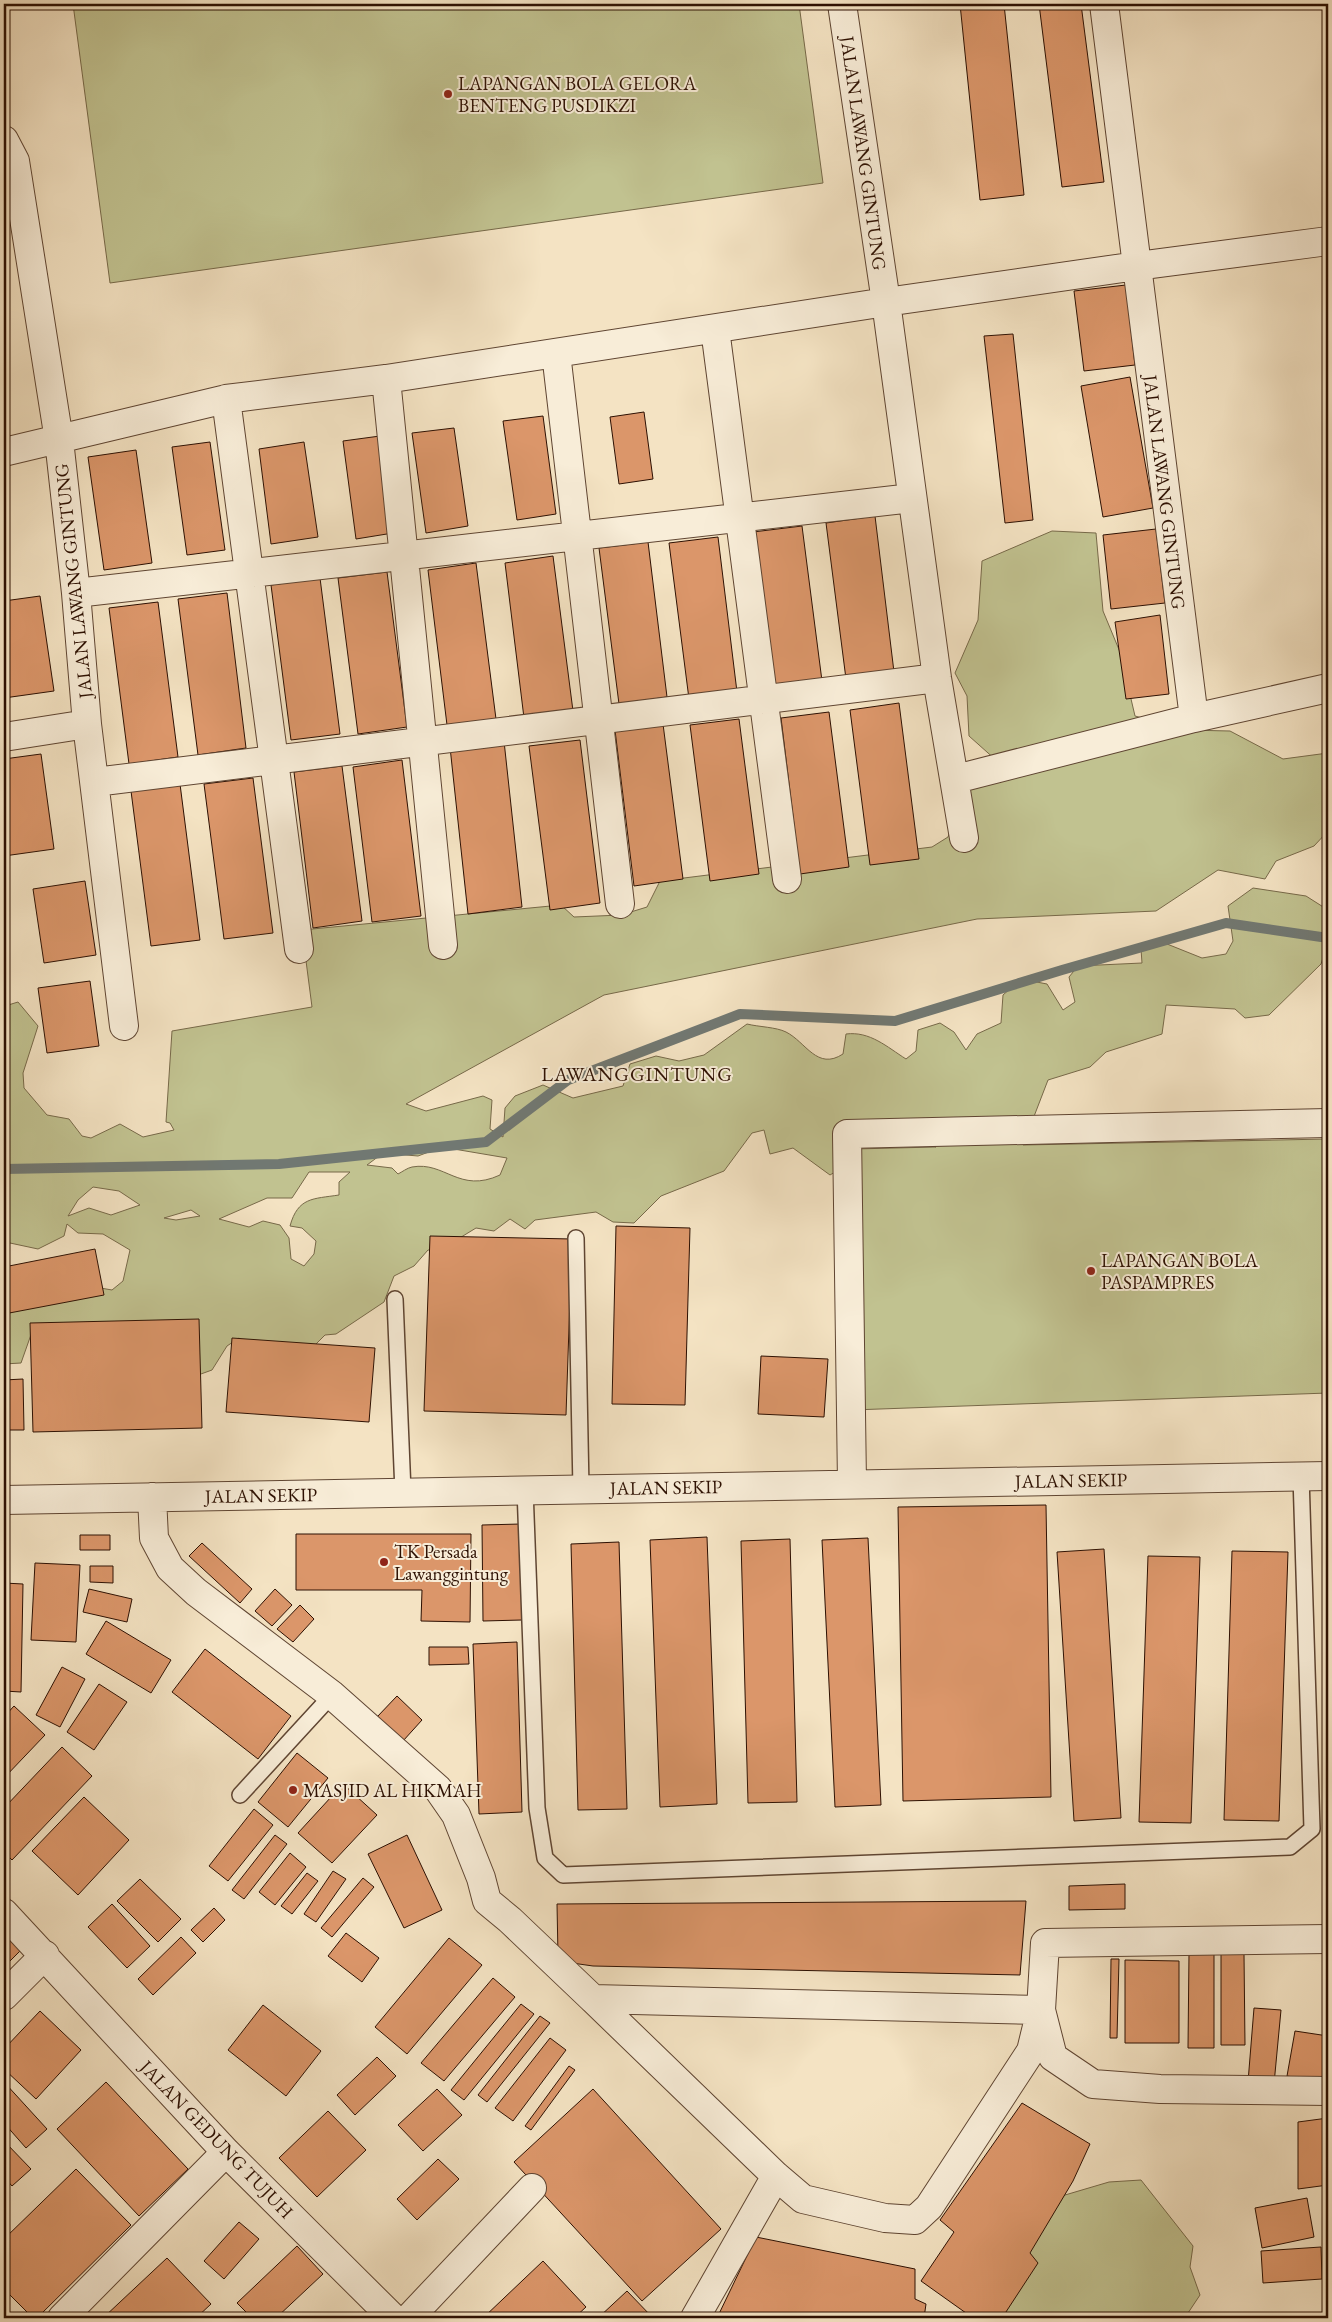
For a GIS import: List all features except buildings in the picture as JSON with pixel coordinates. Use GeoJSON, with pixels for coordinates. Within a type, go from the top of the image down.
{"type":"FeatureCollection","features":[{"type":"Feature","properties":{"kind":"street","name":"JALAN LAWANG GINTUNG"},"geometry":{"type":"LineString","coordinates":[[842,4],[886,302],[937,678],[956,779],[964,838]]}},
{"type":"Feature","properties":{"kind":"street","name":"JALAN LAWANG GINTUNG"},"geometry":{"type":"LineString","coordinates":[[1104,4],[1194,718]]}},
{"type":"Feature","properties":{"kind":"street","name":"JALAN LAWANG GINTUNG"},"geometry":{"type":"LineString","coordinates":[[4,140],[15,161],[58,440],[76,594],[87,724],[124,1026]]}},
{"type":"Feature","properties":{"kind":"street","name":"JALAN LAWANG GINTUNG"},"geometry":{"type":"LineString","coordinates":[[4,452],[226,400],[386,379],[886,302],[1328,241]]}},
{"type":"Feature","properties":{"kind":"street"},"geometry":{"type":"LineString","coordinates":[[715,329],[787,878]]}},
{"type":"Feature","properties":{"kind":"street"},"geometry":{"type":"LineString","coordinates":[[556,352],[620,904]]}},
{"type":"Feature","properties":{"kind":"street"},"geometry":{"type":"LineString","coordinates":[[386,379],[443,945]]}},
{"type":"Feature","properties":{"kind":"street"},"geometry":{"type":"LineString","coordinates":[[226,400],[299,949]]}},
{"type":"Feature","properties":{"kind":"street","name":"JALAN LAWANG GINTUNG"},"geometry":{"type":"LineString","coordinates":[[76,594],[912,498]]}},
{"type":"Feature","properties":{"kind":"street"},"geometry":{"type":"LineString","coordinates":[[95,782],[937,678]]}},
{"type":"Feature","properties":{"kind":"street"},"geometry":{"type":"LineString","coordinates":[[956,779],[1194,718],[1328,688]]}},
{"type":"Feature","properties":{"kind":"street"},"geometry":{"type":"LineString","coordinates":[[4,737],[87,724]]}},
{"type":"Feature","properties":{"kind":"street"},"geometry":{"type":"LineString","coordinates":[[852,1483],[846,1134],[1328,1123]]}},
{"type":"Feature","properties":{"kind":"street","name":"JALAN SEKIP"},"geometry":{"type":"LineString","coordinates":[[4,1500],[852,1483],[1328,1476]]}},
{"type":"Feature","properties":{"kind":"street"},"geometry":{"type":"LineString","coordinates":[[152,1497],[154,1538],[170,1568],[196,1592],[332,1695],[438,1789],[456,1815],[481,1878],[486,1901],[510,1920],[776,2176],[803,2199],[885,2218],[915,2220],[929,2207],[1031,2051],[1041,2010],[1045,1943],[1328,1939]]}},
{"type":"Feature","properties":{"kind":"street","name":"JALAN GEDUNG TUJUH"},"geometry":{"type":"LineString","coordinates":[[4,1913],[226,2152],[393,2318]]}},
{"type":"Feature","properties":{"kind":"street"},"geometry":{"type":"LineString","coordinates":[[4,1996],[45,1955]]}},
{"type":"Feature","properties":{"kind":"street"},"geometry":{"type":"LineString","coordinates":[[593,1999],[1041,2010]]}},
{"type":"Feature","properties":{"kind":"street"},"geometry":{"type":"LineString","coordinates":[[1041,2010],[1053,2057],[1093,2084],[1160,2089],[1328,2091]]}},
{"type":"Feature","properties":{"kind":"street"},"geometry":{"type":"LineString","coordinates":[[62,2318],[226,2152]]}},
{"type":"Feature","properties":{"kind":"street"},"geometry":{"type":"LineString","coordinates":[[695,2318],[776,2176]]}},
{"type":"Feature","properties":{"kind":"street"},"geometry":{"type":"LineString","coordinates":[[408,2318],[532,2188]]}},
{"type":"Feature","properties":{"kind":"lane"},"geometry":{"type":"LineString","coordinates":[[576,1238],[581,1488]]}},
{"type":"Feature","properties":{"kind":"lane"},"geometry":{"type":"LineString","coordinates":[[395,1300],[403,1492]]}},
{"type":"Feature","properties":{"kind":"lane"},"geometry":{"type":"LineString","coordinates":[[525,1489],[537,1808],[545,1858],[563,1875],[1290,1847],[1312,1829],[1301,1476]]}},
{"type":"Feature","properties":{"kind":"lane"},"geometry":{"type":"LineString","coordinates":[[240,1795],[332,1695]]}},
{"type":"Feature","properties":{"kind":"green space","name":"LAPANGAN BOLA GELORA BENTENG PUSDIKZI"},"geometry":{"type":"Polygon","coordinates":[[[73,4],[799,4],[823,183],[110,283],[73,4]]]}},
{"type":"Feature","properties":{"kind":"green space"},"geometry":{"type":"Polygon","coordinates":[[[1052,531],[1096,533],[1103,611],[1120,652],[1135,716],[1185,730],[1230,731],[1283,759],[1328,753],[1328,831],[1314,846],[1276,861],[1265,879],[1218,870],[1156,911],[977,919],[604,995],[406,1104],[426,1111],[483,1096],[492,1100],[490,1129],[503,1137],[505,1108],[515,1096],[543,1085],[573,1098],[623,1086],[630,1064],[656,1056],[679,1061],[704,1055],[747,1024],[786,1032],[812,1053],[826,1059],[843,1054],[846,1034],[855,1034],[871,1037],[906,1059],[916,1051],[918,1030],[940,1023],[954,1032],[966,1050],[977,1034],[1001,1023],[1003,995],[1021,979],[1047,984],[1063,1010],[1075,1002],[1069,977],[1078,966],[1142,963],[1141,949],[1162,942],[1202,958],[1226,954],[1233,941],[1228,906],[1253,888],[1306,896],[1328,910],[1328,942],[1321,964],[1269,1015],[1245,1018],[1235,1009],[1166,1005],[1162,1034],[1106,1052],[1090,1067],[1048,1080],[1023,1145],[1328,1139],[1328,1393],[852,1410],[854,1149],[936,1147],[886,1126],[851,1128],[845,1166],[830,1175],[793,1148],[770,1154],[764,1130],[752,1133],[724,1171],[661,1196],[634,1223],[613,1222],[596,1212],[535,1220],[525,1229],[510,1219],[494,1231],[476,1228],[440,1250],[428,1250],[414,1266],[394,1276],[384,1302],[336,1334],[325,1335],[301,1359],[258,1354],[239,1338],[227,1346],[212,1370],[187,1379],[33,1329],[21,1363],[4,1364],[4,1306],[20,1306],[89,1286],[112,1290],[123,1281],[130,1250],[103,1234],[78,1233],[67,1224],[64,1236],[38,1249],[10,1243],[4,1245],[4,982],[5,1006],[18,1002],[38,1026],[23,1073],[24,1088],[47,1115],[69,1119],[82,1136],[91,1138],[120,1124],[143,1137],[174,1130],[170,1123],[166,1122],[172,1031],[312,1007],[302,930],[561,905],[574,917],[621,915],[647,907],[660,881],[932,847],[948,837],[955,818],[945,792],[1006,769],[969,736],[967,696],[955,673],[978,620],[982,561],[1052,531]],[[442,1147],[418,1156],[383,1153],[367,1165],[392,1168],[398,1174],[410,1168],[424,1166],[474,1181],[486,1180],[500,1175],[507,1158],[442,1147]],[[309,1172],[292,1198],[267,1198],[219,1219],[249,1227],[263,1221],[280,1225],[289,1238],[291,1259],[304,1266],[314,1254],[316,1241],[302,1228],[290,1226],[293,1217],[297,1209],[308,1201],[339,1195],[339,1182],[350,1172],[309,1172]],[[93,1187],[78,1200],[68,1216],[89,1208],[111,1215],[140,1205],[119,1191],[93,1187]],[[191,1210],[164,1218],[176,1220],[200,1216],[191,1210]]]}},
{"type":"Feature","properties":{"kind":"green space"},"geometry":{"type":"Polygon","coordinates":[[[1141,2180],[1193,2246],[1190,2267],[1200,2295],[1186,2316],[1178,2318],[959,2318],[1010,2268],[1041,2211],[1065,2195],[1109,2182],[1141,2180]]]}},
{"type":"Feature","properties":{"kind":"waterway"},"geometry":{"type":"LineString","coordinates":[[4,1169],[279,1164],[486,1142],[568,1080],[740,1014],[895,1021],[1226,923],[1328,938]]}},
{"type":"Feature","properties":{"kind":"place","name":"LAPANGAN BOLA GELORA BENTENG PUSDIKZI"},"geometry":{"type":"Point","coordinates":[448,94]}},
{"type":"Feature","properties":{"kind":"place","name":"LAPANGAN BOLA PASPAMPRES"},"geometry":{"type":"Point","coordinates":[1091,1271]}},
{"type":"Feature","properties":{"kind":"place","name":"TK Persada Lawanggintung"},"geometry":{"type":"Point","coordinates":[384,1562]}},
{"type":"Feature","properties":{"kind":"place","name":"MASJID AL HIKMAH"},"geometry":{"type":"Point","coordinates":[293,1790]}},
{"type":"Feature","properties":{"kind":"district","name":"LAWANGGINTUNG"},"geometry":{"type":"Point","coordinates":[637,1074]}}]}
